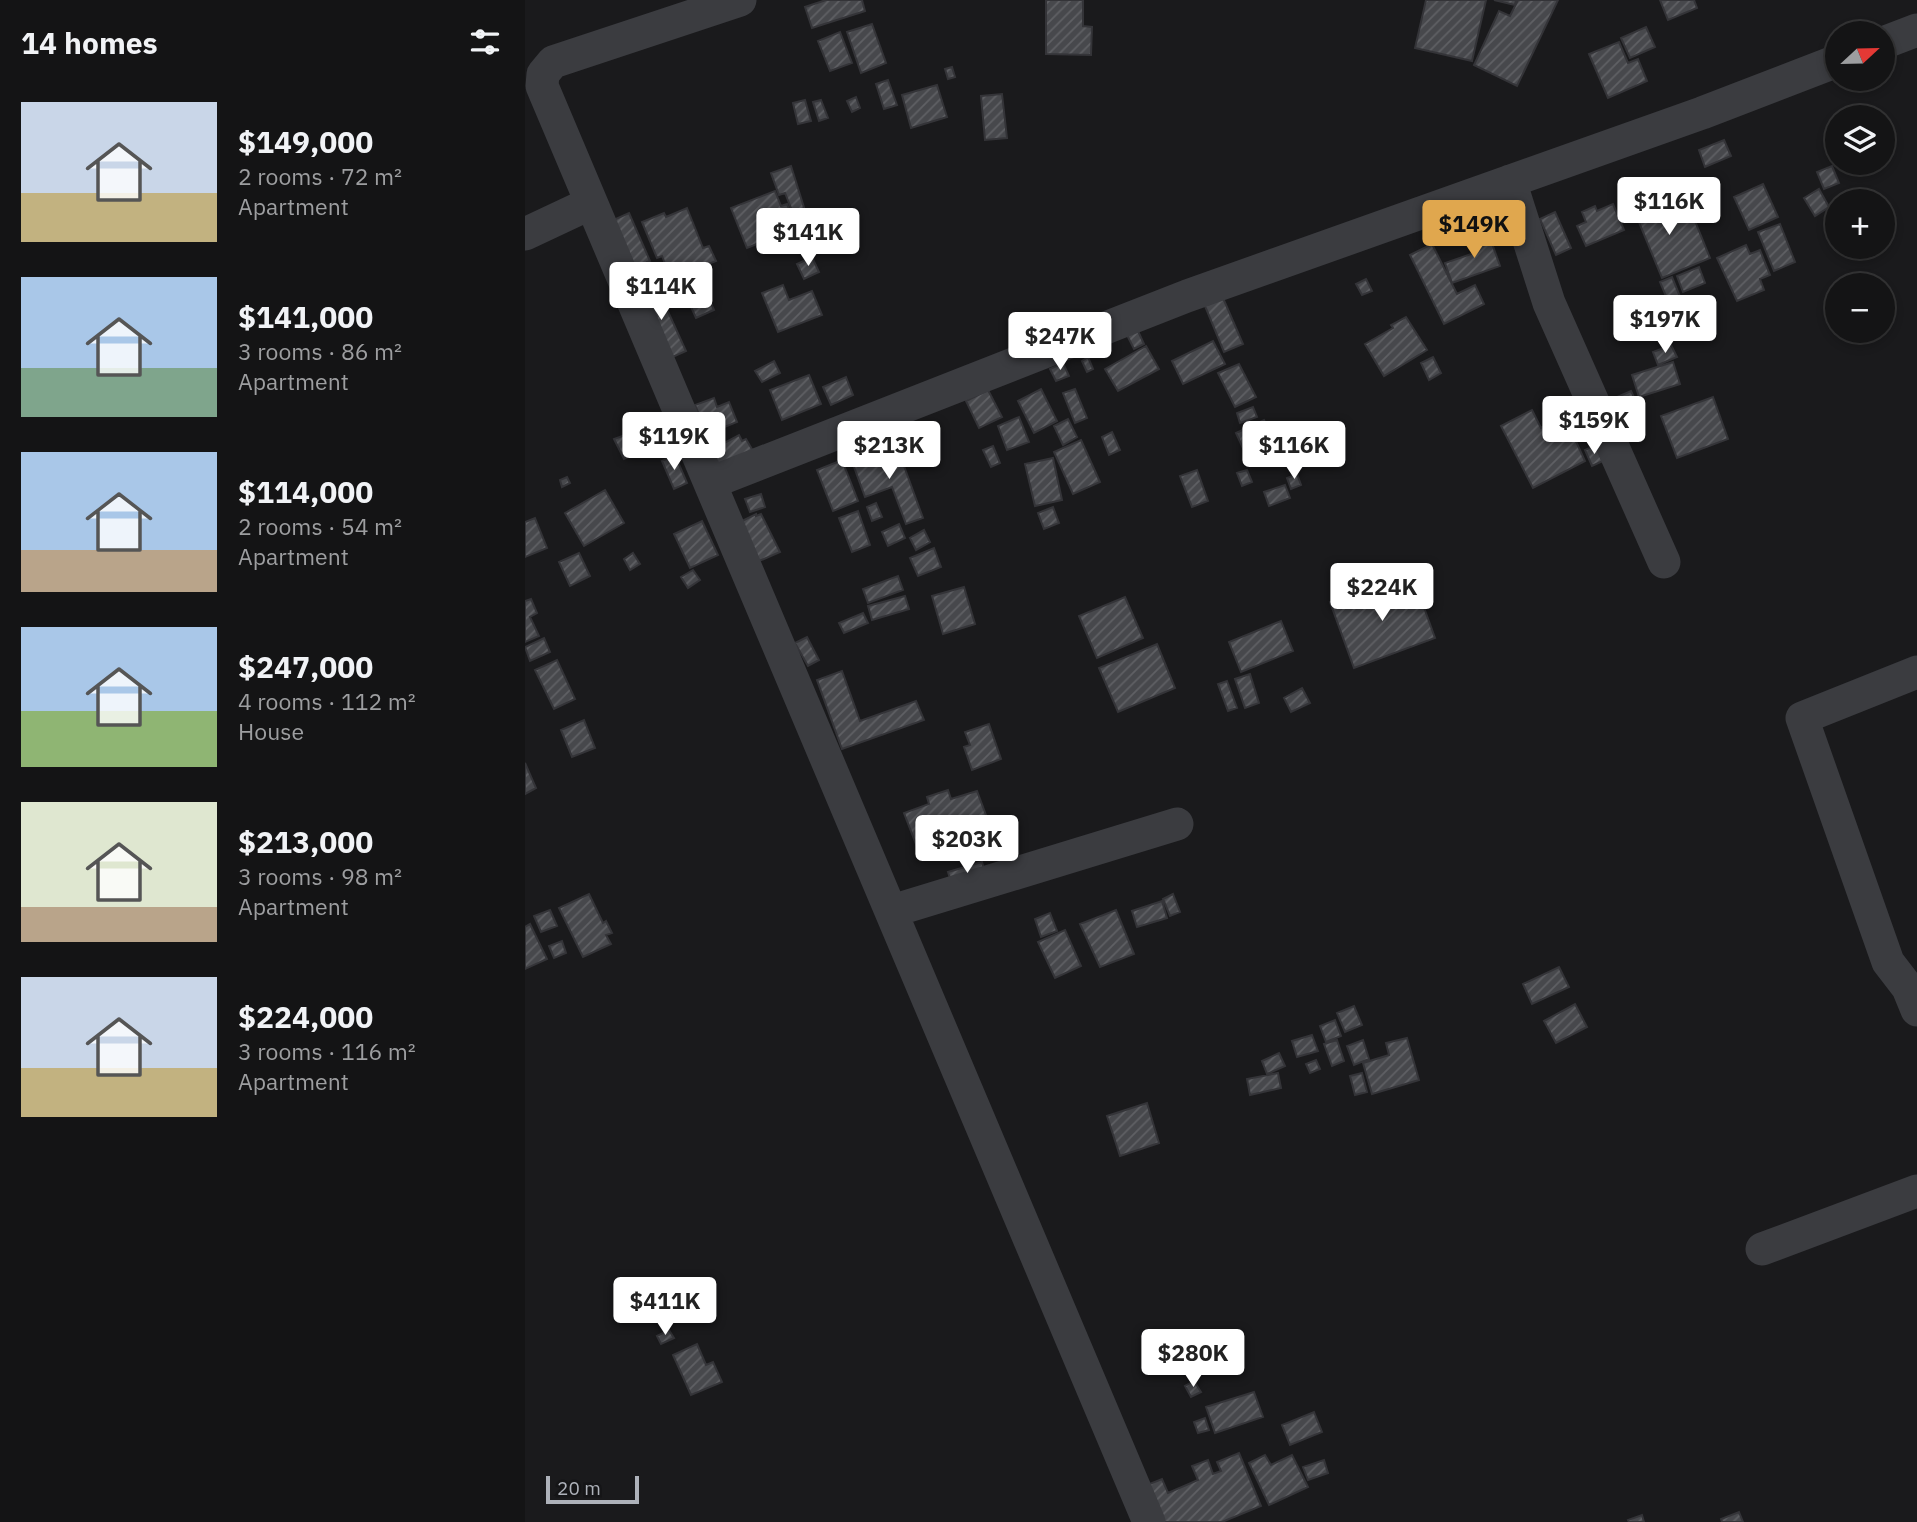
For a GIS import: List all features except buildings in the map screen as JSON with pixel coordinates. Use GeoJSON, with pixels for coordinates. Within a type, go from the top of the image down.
{"type":"FeatureCollection","features":[{"type":"Feature","properties":{"kind":"street"},"geometry":{"type":"LineString","coordinates":[[740,0],[552,62],[543,74],[543,86],[1149,1522]]}},
{"type":"Feature","properties":{"kind":"street"},"geometry":{"type":"LineString","coordinates":[[1895,38],[1917,30]]}},
{"type":"Feature","properties":{"kind":"street"},"geometry":{"type":"LineString","coordinates":[[710,483],[1187,296],[1702,113],[1825,66]]}},
{"type":"Feature","properties":{"kind":"street"},"geometry":{"type":"LineString","coordinates":[[1510,181],[1549,303],[1664,562]]}},
{"type":"Feature","properties":{"kind":"street"},"geometry":{"type":"LineString","coordinates":[[525,234],[591,204]]}},
{"type":"Feature","properties":{"kind":"street"},"geometry":{"type":"LineString","coordinates":[[1917,672],[1802,718],[1888,962],[1908,988],[1917,1010]]}},
{"type":"Feature","properties":{"kind":"street"},"geometry":{"type":"LineString","coordinates":[[892,911],[1177,824]]}},
{"type":"Feature","properties":{"kind":"street"},"geometry":{"type":"LineString","coordinates":[[1762,1248],[1917,1191]]}}]}
